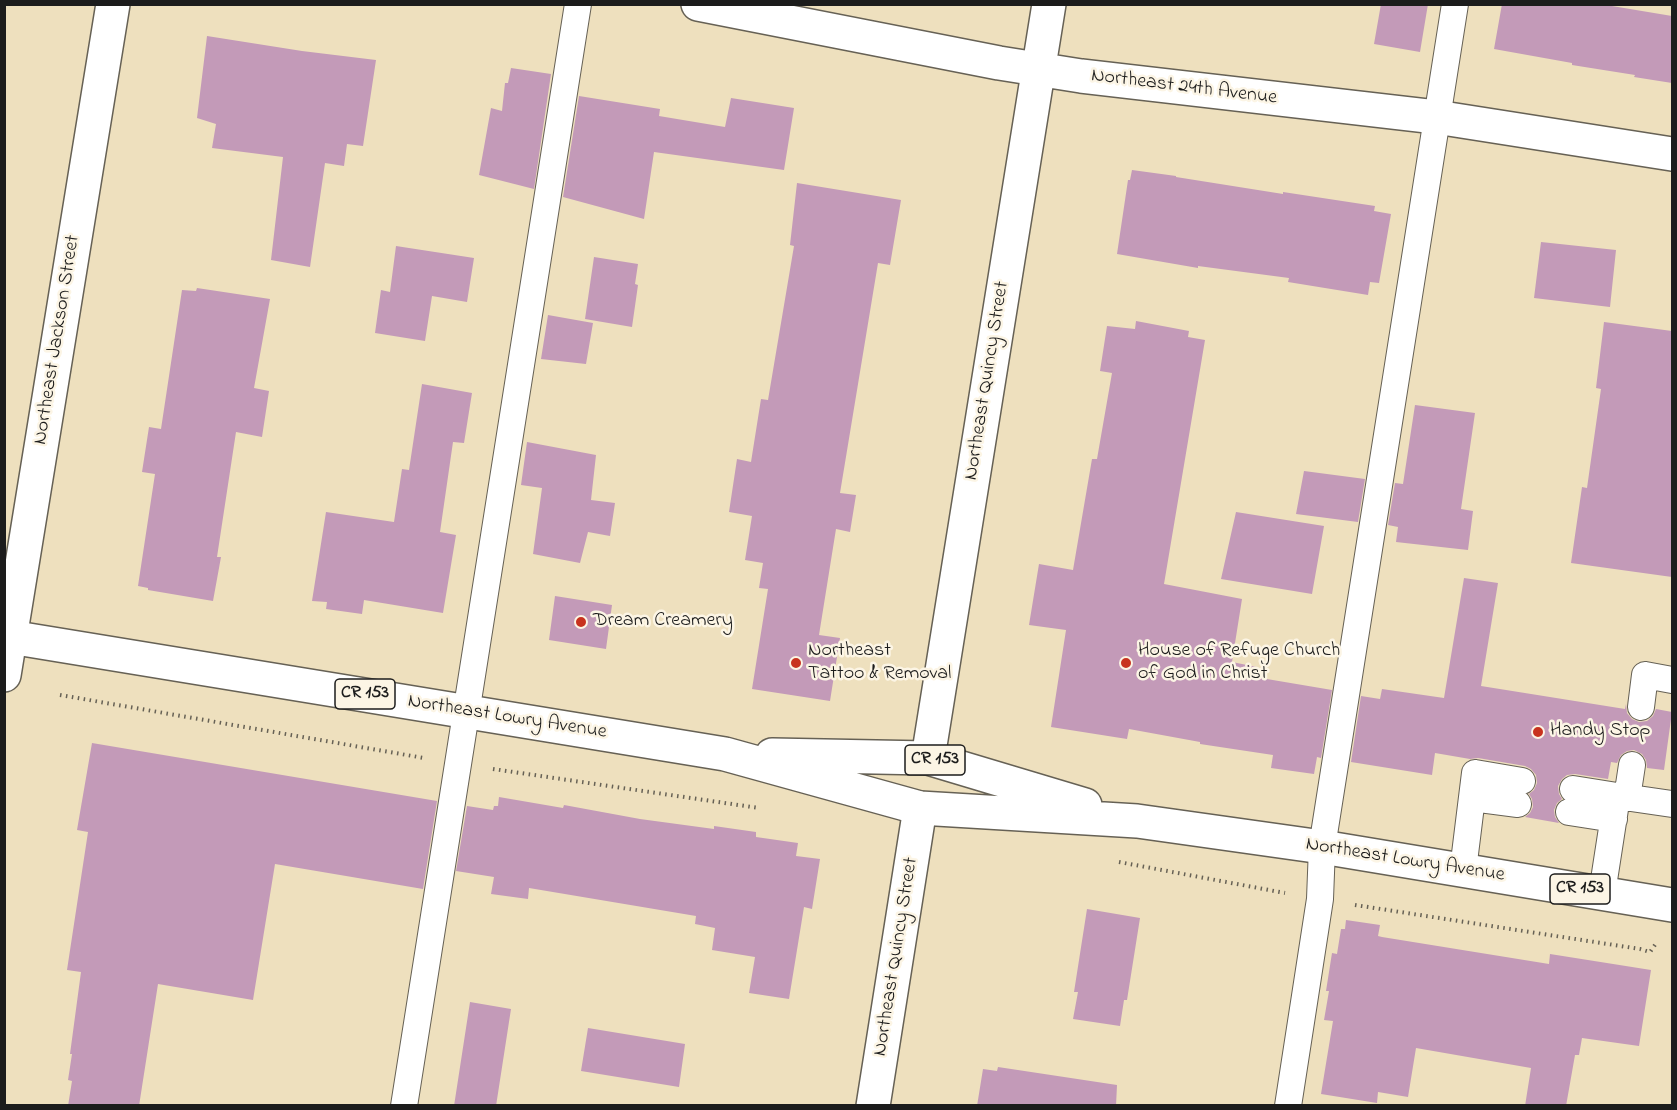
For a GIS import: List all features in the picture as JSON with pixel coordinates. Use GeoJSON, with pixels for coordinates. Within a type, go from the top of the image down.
{"type":"FeatureCollection","features":[{"type":"Feature","properties":{"kind":"street","name":"Northeast Jackson Street"},"geometry":{"type":"LineString","coordinates":[[4,675],[8,636],[113,4]]}},
{"type":"Feature","properties":{"kind":"street","name":"Northeast 24th Avenue"},"geometry":{"type":"LineString","coordinates":[[698,4],[1081,76],[1436,117],[1672,154]]}},
{"type":"Feature","properties":{"kind":"street","name":"Northeast Quincy Street"},"geometry":{"type":"LineString","coordinates":[[928,758],[1048,4]]}},
{"type":"Feature","properties":{"kind":"street","name":"Northeast Lowry Avenue"},"geometry":{"type":"LineString","coordinates":[[8,636],[725,754],[920,808],[1137,821],[1322,847],[1672,904]]}},
{"type":"Feature","properties":{"kind":"street","name":"Northeast Lowry Avenue"},"geometry":{"type":"LineString","coordinates":[[725,754],[928,758],[1137,821]]}},
{"type":"Feature","properties":{"kind":"street","name":"Northeast Quincy Street"},"geometry":{"type":"LineString","coordinates":[[873,1106],[920,808]]}},
{"type":"Feature","properties":{"kind":"lane"},"geometry":{"type":"LineString","coordinates":[[404,1106],[578,4]]}},
{"type":"Feature","properties":{"kind":"lane"},"geometry":{"type":"LineString","coordinates":[[1288,1106],[1320,899],[1322,847],[1455,4]]}},
{"type":"Feature","properties":{"kind":"lane"},"geometry":{"type":"LineString","coordinates":[[1641,707],[1645,675],[1672,680]]}},
{"type":"Feature","properties":{"kind":"lane"},"geometry":{"type":"LineString","coordinates":[[1602,893],[1619,804],[1632,765]]}},
{"type":"Feature","properties":{"kind":"lane"},"geometry":{"type":"LineString","coordinates":[[1463,870],[1475,773],[1520,793]]}},
{"type":"Feature","properties":{"kind":"lane"},"geometry":{"type":"LineString","coordinates":[[1571,801],[1619,804],[1672,798]]}},
{"type":"Feature","properties":{"kind":"building"},"geometry":{"type":"Polygon","coordinates":[[[1381,4],[1428,4],[1420,52],[1374,44],[1381,4]]]}},
{"type":"Feature","properties":{"kind":"building"},"geometry":{"type":"Polygon","coordinates":[[[1502,4],[1600,4],[1672,16],[1672,83],[1494,49],[1502,4]]]}},
{"type":"Feature","properties":{"kind":"building"},"geometry":{"type":"Polygon","coordinates":[[[207,36],[376,60],[363,146],[347,144],[344,166],[325,163],[310,267],[271,260],[283,157],[212,148],[216,124],[197,118],[207,36]]]}},
{"type":"Feature","properties":{"kind":"building"},"geometry":{"type":"Polygon","coordinates":[[[511,68],[551,74],[534,189],[479,175],[491,108],[502,111],[505,83],[508,83],[511,68]]]}},
{"type":"Feature","properties":{"kind":"building"},"geometry":{"type":"Polygon","coordinates":[[[579,96],[660,109],[659,116],[725,127],[731,98],[794,108],[784,170],[654,152],[644,219],[563,197],[579,96]]]}},
{"type":"Feature","properties":{"kind":"building"},"geometry":{"type":"Polygon","coordinates":[[[1132,170],[1375,206],[1374,211],[1391,214],[1379,283],[1370,282],[1368,295],[1288,282],[1289,278],[1198,266],[1198,268],[1117,254],[1128,180],[1130,180],[1132,170]]]}},
{"type":"Feature","properties":{"kind":"building"},"geometry":{"type":"Polygon","coordinates":[[[797,183],[901,200],[890,265],[878,263],[840,493],[856,495],[850,532],[836,529],[819,635],[840,638],[830,701],[752,689],[768,589],[759,588],[763,563],[745,560],[752,516],[729,512],[737,459],[751,462],[761,399],[768,400],[794,246],[790,245],[797,183]]]}},
{"type":"Feature","properties":{"kind":"building"},"geometry":{"type":"Polygon","coordinates":[[[1541,242],[1616,250],[1610,307],[1534,298],[1541,242]]]}},
{"type":"Feature","properties":{"kind":"building"},"geometry":{"type":"Polygon","coordinates":[[[396,246],[474,258],[467,302],[432,296],[425,341],[375,333],[381,290],[390,292],[396,246]]]}},
{"type":"Feature","properties":{"kind":"building"},"geometry":{"type":"Polygon","coordinates":[[[594,257],[638,264],[635,284],[638,285],[632,327],[585,319],[594,257]]]}},
{"type":"Feature","properties":{"kind":"building"},"geometry":{"type":"Polygon","coordinates":[[[197,288],[270,299],[254,388],[269,391],[262,437],[236,432],[217,557],[221,557],[213,601],[148,590],[148,588],[138,586],[155,474],[142,472],[149,427],[161,429],[182,290],[196,291],[197,288]]]}},
{"type":"Feature","properties":{"kind":"building"},"geometry":{"type":"Polygon","coordinates":[[[548,315],[593,323],[586,364],[541,359],[548,315]]]}},
{"type":"Feature","properties":{"kind":"building"},"geometry":{"type":"Polygon","coordinates":[[[1136,321],[1189,331],[1188,337],[1205,340],[1164,584],[1242,599],[1232,662],[1257,667],[1255,677],[1332,690],[1321,758],[1317,757],[1314,774],[1271,768],[1273,755],[1200,744],[1200,742],[1129,729],[1127,739],[1051,727],[1066,630],[1029,625],[1039,564],[1073,570],[1092,459],[1097,459],[1112,373],[1100,371],[1107,326],[1135,329],[1136,321]]]}},
{"type":"Feature","properties":{"kind":"building"},"geometry":{"type":"Polygon","coordinates":[[[1604,322],[1672,331],[1672,577],[1571,563],[1582,487],[1587,488],[1601,389],[1596,388],[1604,322]]]}},
{"type":"Feature","properties":{"kind":"building"},"geometry":{"type":"Polygon","coordinates":[[[422,384],[472,393],[464,443],[453,442],[440,532],[456,535],[443,613],[364,600],[362,614],[326,609],[327,602],[312,601],[326,512],[394,522],[402,469],[409,470],[422,384]]]}},
{"type":"Feature","properties":{"kind":"building"},"geometry":{"type":"Polygon","coordinates":[[[1415,405],[1475,413],[1461,509],[1473,511],[1468,550],[1396,542],[1398,527],[1388,525],[1395,483],[1403,484],[1415,405]]]}},
{"type":"Feature","properties":{"kind":"building"},"geometry":{"type":"Polygon","coordinates":[[[527,442],[596,455],[591,500],[615,503],[610,536],[588,532],[580,563],[533,554],[542,488],[521,485],[527,442]]]}},
{"type":"Feature","properties":{"kind":"building"},"geometry":{"type":"Polygon","coordinates":[[[1304,471],[1365,479],[1358,522],[1296,514],[1304,471]]]}},
{"type":"Feature","properties":{"kind":"building"},"geometry":{"type":"Polygon","coordinates":[[[1236,512],[1324,526],[1312,594],[1221,579],[1236,512]]]}},
{"type":"Feature","properties":{"kind":"building"},"geometry":{"type":"Polygon","coordinates":[[[1464,578],[1498,583],[1481,686],[1625,709],[1626,704],[1627,713],[1639,722],[1647,721],[1656,709],[1672,712],[1664,770],[1647,768],[1642,754],[1634,750],[1621,755],[1617,763],[1611,762],[1608,779],[1567,775],[1558,786],[1562,799],[1554,810],[1559,823],[1525,817],[1533,807],[1529,794],[1537,783],[1536,775],[1525,766],[1435,753],[1432,775],[1351,762],[1361,696],[1380,699],[1382,689],[1444,698],[1464,578]]]}},
{"type":"Feature","properties":{"kind":"building","name":"Dream Creamery"},"geometry":{"type":"Polygon","coordinates":[[[555,596],[612,605],[606,649],[549,640],[555,596]]]}},
{"type":"Feature","properties":{"kind":"building"},"geometry":{"type":"Polygon","coordinates":[[[92,743],[437,801],[423,889],[275,864],[253,1000],[158,984],[139,1106],[68,1106],[72,1081],[68,1080],[72,1054],[70,1054],[81,972],[67,970],[88,832],[77,830],[92,743]]]}},
{"type":"Feature","properties":{"kind":"building"},"geometry":{"type":"Polygon","coordinates":[[[499,797],[563,808],[564,805],[640,819],[756,832],[756,837],[798,843],[796,856],[820,859],[812,909],[804,907],[789,999],[749,993],[755,957],[712,950],[715,928],[695,924],[696,916],[529,888],[528,899],[491,894],[494,877],[456,871],[467,806],[493,810],[494,806],[498,806],[499,797]]]}},
{"type":"Feature","properties":{"kind":"building"},"geometry":{"type":"Polygon","coordinates":[[[1087,909],[1140,918],[1127,1000],[1124,1000],[1120,1026],[1073,1019],[1078,992],[1074,992],[1087,909]]]}},
{"type":"Feature","properties":{"kind":"building"},"geometry":{"type":"Polygon","coordinates":[[[1346,920],[1380,925],[1378,936],[1382,937],[1549,964],[1550,954],[1651,970],[1639,1046],[1582,1038],[1579,1055],[1575,1055],[1566,1106],[1525,1106],[1531,1068],[1416,1048],[1408,1097],[1378,1092],[1377,1103],[1321,1094],[1333,1021],[1324,1020],[1329,991],[1326,991],[1332,953],[1337,954],[1341,929],[1345,929],[1346,920]]]}},
{"type":"Feature","properties":{"kind":"building"},"geometry":{"type":"Polygon","coordinates":[[[470,1002],[511,1009],[496,1106],[454,1106],[470,1002]]]}},
{"type":"Feature","properties":{"kind":"building"},"geometry":{"type":"Polygon","coordinates":[[[588,1028],[685,1044],[679,1087],[581,1071],[588,1028]]]}},
{"type":"Feature","properties":{"kind":"building"},"geometry":{"type":"Polygon","coordinates":[[[998,1067],[1117,1085],[1116,1106],[977,1106],[983,1069],[997,1071],[998,1067]]]}},
{"type":"Feature","properties":{"kind":"place","name":"Dream Creamery"},"geometry":{"type":"Point","coordinates":[581,622]}},
{"type":"Feature","properties":{"kind":"place","name":"Northeast Tattoo & Removal"},"geometry":{"type":"Point","coordinates":[796,663]}},
{"type":"Feature","properties":{"kind":"place","name":"House of Refuge Church of God in Christ"},"geometry":{"type":"Point","coordinates":[1126,663]}},
{"type":"Feature","properties":{"kind":"place","name":"Handy Stop"},"geometry":{"type":"Point","coordinates":[1538,732]}}]}
